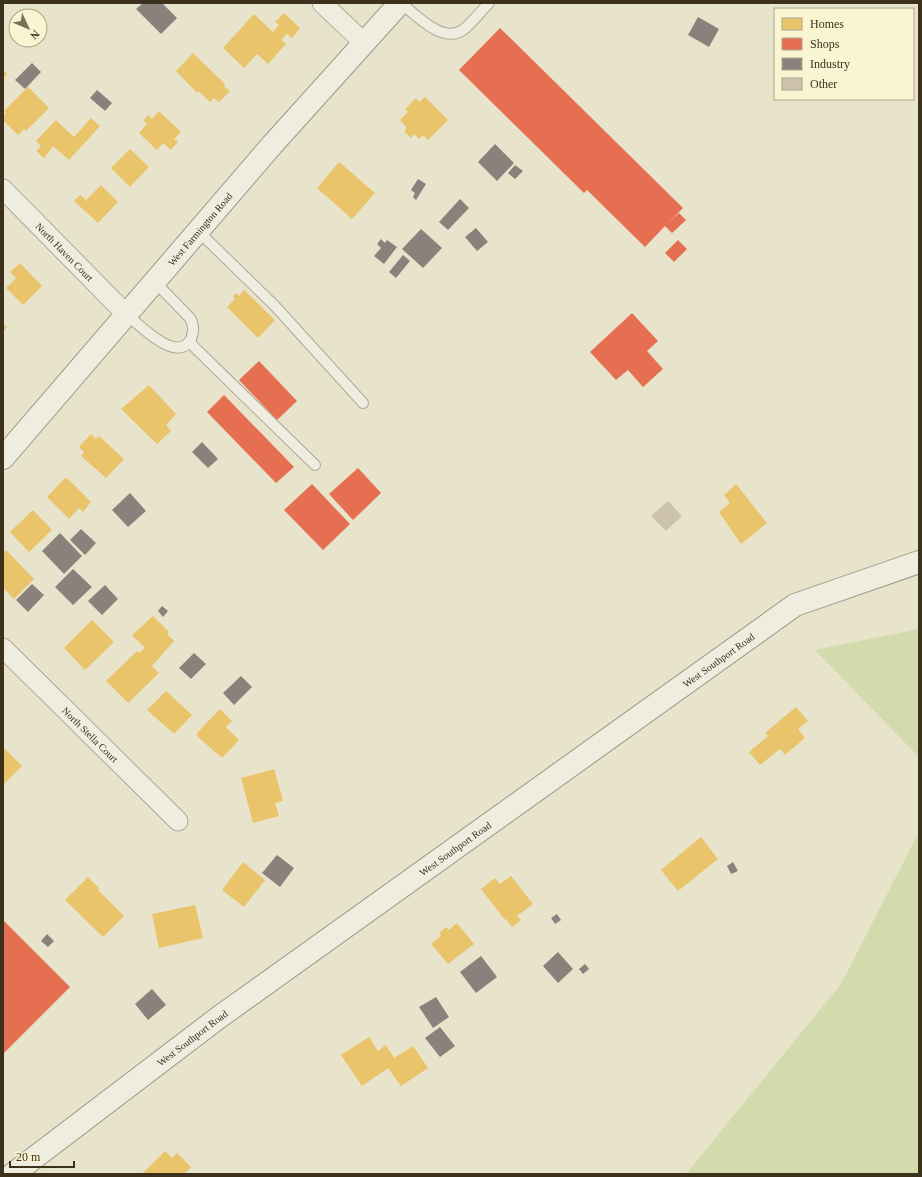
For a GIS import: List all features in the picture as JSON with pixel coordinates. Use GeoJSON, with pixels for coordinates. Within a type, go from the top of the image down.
{"type":"FeatureCollection","features":[{"type":"Feature","properties":{"kind":"main road","name":"West Farmington Road"},"geometry":{"type":"LineString","coordinates":[[3,458],[272,145],[400,3]]}},
{"type":"Feature","properties":{"kind":"main road","name":"West Southport Road"},"geometry":{"type":"LineString","coordinates":[[13,1174],[218,1018],[796,605],[919,562]]}},
{"type":"Feature","properties":{"kind":"street"},"geometry":{"type":"LineString","coordinates":[[322,3],[364,43]]}},
{"type":"Feature","properties":{"kind":"street","name":"North Haven Court"},"geometry":{"type":"LineString","coordinates":[[3,189],[126,314]]}},
{"type":"Feature","properties":{"kind":"street","name":"North Stella Court"},"geometry":{"type":"LineString","coordinates":[[3,648],[178,821]]}},
{"type":"Feature","properties":{"kind":"lane"},"geometry":{"type":"LineString","coordinates":[[400,3],[438,32],[449,34],[462,30],[489,3]]}},
{"type":"Feature","properties":{"kind":"lane"},"geometry":{"type":"LineString","coordinates":[[198,231],[275,306],[363,404]]}},
{"type":"Feature","properties":{"kind":"lane"},"geometry":{"type":"LineString","coordinates":[[126,314],[164,344],[174,348],[180,348],[189,342],[194,332],[193,324],[190,318],[154,281]]}},
{"type":"Feature","properties":{"kind":"lane"},"geometry":{"type":"LineString","coordinates":[[189,342],[314,465]]}},
{"type":"Feature","properties":{"kind":"green space"},"geometry":{"type":"Polygon","coordinates":[[[919,629],[919,757],[815,650],[919,629]]]}},
{"type":"Feature","properties":{"kind":"green space"},"geometry":{"type":"Polygon","coordinates":[[[919,832],[919,1174],[686,1174],[841,984],[919,832]]]}},
{"type":"Feature","properties":{"kind":"building: Homes"},"geometry":{"type":"Polygon","coordinates":[[[284,13],[300,28],[292,38],[287,34],[281,40],[286,44],[268,64],[257,54],[244,68],[223,48],[254,14],[273,32],[279,25],[275,22],[284,13]]]}},
{"type":"Feature","properties":{"kind":"building: Homes"},"geometry":{"type":"Polygon","coordinates":[[[193,53],[225,84],[224,86],[230,91],[219,102],[214,98],[210,102],[198,91],[197,93],[176,71],[193,53]]]}},
{"type":"Feature","properties":{"kind":"building: Homes"},"geometry":{"type":"Polygon","coordinates":[[[3,70],[7,74],[3,79],[3,70]]]}},
{"type":"Feature","properties":{"kind":"building: Homes"},"geometry":{"type":"Polygon","coordinates":[[[28,87],[49,108],[26,131],[24,129],[18,135],[3,120],[3,116],[6,113],[4,111],[28,87]]]}},
{"type":"Feature","properties":{"kind":"building: Homes"},"geometry":{"type":"Polygon","coordinates":[[[425,97],[448,120],[428,140],[423,135],[419,139],[414,134],[411,138],[404,131],[407,128],[400,120],[408,112],[405,109],[416,98],[419,102],[425,97]]]}},
{"type":"Feature","properties":{"kind":"building: Homes"},"geometry":{"type":"Polygon","coordinates":[[[159,111],[181,132],[174,139],[178,142],[171,150],[163,143],[157,150],[139,133],[147,124],[143,121],[148,115],[152,119],[159,111]]]}},
{"type":"Feature","properties":{"kind":"building: Homes"},"geometry":{"type":"Polygon","coordinates":[[[91,118],[100,126],[69,160],[53,146],[44,158],[36,151],[41,146],[36,141],[56,120],[74,137],[91,118]]]}},
{"type":"Feature","properties":{"kind":"building: Homes"},"geometry":{"type":"Polygon","coordinates":[[[130,149],[149,167],[130,187],[111,168],[130,149]]]}},
{"type":"Feature","properties":{"kind":"building: Homes"},"geometry":{"type":"Polygon","coordinates":[[[339,162],[375,193],[352,219],[317,188],[339,162]]]}},
{"type":"Feature","properties":{"kind":"building: Homes"},"geometry":{"type":"Polygon","coordinates":[[[101,185],[118,202],[98,223],[74,201],[80,195],[86,200],[101,185]]]}},
{"type":"Feature","properties":{"kind":"building: Homes"},"geometry":{"type":"Polygon","coordinates":[[[20,263],[42,286],[23,305],[6,288],[16,278],[10,272],[20,263]]]}},
{"type":"Feature","properties":{"kind":"building: Homes"},"geometry":{"type":"Polygon","coordinates":[[[244,290],[275,320],[258,338],[227,307],[235,299],[233,297],[236,293],[239,296],[244,290]]]}},
{"type":"Feature","properties":{"kind":"building: Homes"},"geometry":{"type":"Polygon","coordinates":[[[3,324],[7,327],[3,332],[3,324]]]}},
{"type":"Feature","properties":{"kind":"building: Homes"},"geometry":{"type":"Polygon","coordinates":[[[149,385],[176,414],[166,425],[171,431],[157,444],[121,409],[149,385]]]}},
{"type":"Feature","properties":{"kind":"building: Homes"},"geometry":{"type":"Polygon","coordinates":[[[91,434],[96,439],[99,436],[124,459],[106,478],[81,456],[84,452],[79,447],[91,434]]]}},
{"type":"Feature","properties":{"kind":"building: Homes"},"geometry":{"type":"Polygon","coordinates":[[[67,478],[91,502],[83,512],[79,508],[69,519],[47,497],[64,479],[67,478]]]}},
{"type":"Feature","properties":{"kind":"building: Homes"},"geometry":{"type":"Polygon","coordinates":[[[736,484],[767,523],[741,544],[719,512],[730,503],[724,495],[736,484]]]}},
{"type":"Feature","properties":{"kind":"building: Homes"},"geometry":{"type":"Polygon","coordinates":[[[33,510],[52,530],[29,552],[10,532],[33,510]]]}},
{"type":"Feature","properties":{"kind":"building: Homes"},"geometry":{"type":"Polygon","coordinates":[[[6,550],[34,579],[14,599],[3,588],[3,553],[6,550]]]}},
{"type":"Feature","properties":{"kind":"building: Homes"},"geometry":{"type":"Polygon","coordinates":[[[153,616],[169,632],[167,634],[174,641],[152,666],[159,673],[128,703],[106,681],[137,651],[139,653],[145,648],[132,635],[153,616]]]}},
{"type":"Feature","properties":{"kind":"building: Homes"},"geometry":{"type":"Polygon","coordinates":[[[92,620],[114,642],[85,670],[64,648],[92,620]]]}},
{"type":"Feature","properties":{"kind":"building: Homes"},"geometry":{"type":"Polygon","coordinates":[[[166,691],[192,715],[174,734],[147,710],[166,691]]]}},
{"type":"Feature","properties":{"kind":"building: Homes"},"geometry":{"type":"Polygon","coordinates":[[[796,707],[808,721],[798,729],[805,738],[785,755],[780,749],[760,765],[749,752],[768,736],[765,733],[796,707]]]}},
{"type":"Feature","properties":{"kind":"building: Homes"},"geometry":{"type":"Polygon","coordinates":[[[220,709],[232,721],[226,727],[239,740],[222,758],[197,736],[197,733],[220,709]]]}},
{"type":"Feature","properties":{"kind":"building: Homes"},"geometry":{"type":"Polygon","coordinates":[[[3,747],[22,766],[3,785],[3,747]]]}},
{"type":"Feature","properties":{"kind":"building: Homes"},"geometry":{"type":"Polygon","coordinates":[[[274,769],[283,801],[275,803],[279,816],[253,823],[241,778],[274,769]]]}},
{"type":"Feature","properties":{"kind":"building: Homes"},"geometry":{"type":"Polygon","coordinates":[[[701,837],[718,859],[678,891],[661,870],[701,837]]]}},
{"type":"Feature","properties":{"kind":"building: Homes"},"geometry":{"type":"Polygon","coordinates":[[[243,862],[265,880],[244,907],[222,890],[243,862]]]}},
{"type":"Feature","properties":{"kind":"building: Homes"},"geometry":{"type":"Polygon","coordinates":[[[511,876],[533,904],[517,916],[521,920],[512,927],[481,889],[495,878],[500,884],[511,876]]]}},
{"type":"Feature","properties":{"kind":"building: Homes"},"geometry":{"type":"Polygon","coordinates":[[[88,877],[99,888],[98,890],[124,916],[103,937],[65,900],[88,877]]]}},
{"type":"Feature","properties":{"kind":"building: Homes"},"geometry":{"type":"Polygon","coordinates":[[[195,905],[203,938],[159,948],[152,914],[195,905]]]}},
{"type":"Feature","properties":{"kind":"building: Homes"},"geometry":{"type":"Polygon","coordinates":[[[457,923],[474,944],[448,964],[431,944],[441,936],[439,933],[446,927],[449,930],[457,923]]]}},
{"type":"Feature","properties":{"kind":"building: Homes"},"geometry":{"type":"Polygon","coordinates":[[[369,1037],[378,1051],[386,1045],[394,1058],[413,1046],[428,1068],[401,1086],[388,1068],[362,1086],[341,1055],[369,1037]]]}},
{"type":"Feature","properties":{"kind":"building: Homes"},"geometry":{"type":"Polygon","coordinates":[[[165,1151],[172,1158],[177,1153],[191,1167],[184,1174],[142,1174],[165,1151]]]}},
{"type":"Feature","properties":{"kind":"building: Shops"},"geometry":{"type":"Polygon","coordinates":[[[500,28],[683,208],[668,223],[679,213],[686,220],[672,233],[665,226],[645,247],[587,190],[584,193],[459,70],[500,28]]]}},
{"type":"Feature","properties":{"kind":"building: Shops"},"geometry":{"type":"Polygon","coordinates":[[[678,240],[687,249],[674,262],[665,253],[678,240]]]}},
{"type":"Feature","properties":{"kind":"building: Shops"},"geometry":{"type":"Polygon","coordinates":[[[632,313],[658,341],[647,351],[663,369],[643,387],[628,370],[616,380],[590,352],[632,313]]]}},
{"type":"Feature","properties":{"kind":"building: Shops"},"geometry":{"type":"Polygon","coordinates":[[[259,361],[297,401],[277,420],[239,380],[259,361]]]}},
{"type":"Feature","properties":{"kind":"building: Shops"},"geometry":{"type":"Polygon","coordinates":[[[224,395],[294,467],[276,483],[207,412],[224,395]]]}},
{"type":"Feature","properties":{"kind":"building: Shops"},"geometry":{"type":"Polygon","coordinates":[[[358,468],[381,493],[353,520],[329,494],[358,468]]]}},
{"type":"Feature","properties":{"kind":"building: Shops"},"geometry":{"type":"Polygon","coordinates":[[[312,484],[350,524],[323,550],[284,510],[312,484]]]}},
{"type":"Feature","properties":{"kind":"building: Shops"},"geometry":{"type":"Polygon","coordinates":[[[3,920],[70,987],[3,1054],[3,920]]]}},
{"type":"Feature","properties":{"kind":"building: Industry"},"geometry":{"type":"Polygon","coordinates":[[[143,3],[162,3],[177,18],[161,34],[136,9],[143,3]]]}},
{"type":"Feature","properties":{"kind":"building: Industry"},"geometry":{"type":"Polygon","coordinates":[[[698,17],[719,29],[709,47],[688,35],[698,17]]]}},
{"type":"Feature","properties":{"kind":"building: Industry"},"geometry":{"type":"Polygon","coordinates":[[[32,63],[41,72],[25,89],[15,80],[32,63]]]}},
{"type":"Feature","properties":{"kind":"building: Industry"},"geometry":{"type":"Polygon","coordinates":[[[97,90],[112,103],[105,111],[90,98],[97,90]]]}},
{"type":"Feature","properties":{"kind":"building: Industry"},"geometry":{"type":"Polygon","coordinates":[[[495,144],[514,163],[497,181],[478,162],[495,144]]]}},
{"type":"Feature","properties":{"kind":"building: Industry"},"geometry":{"type":"Polygon","coordinates":[[[515,165],[523,171],[515,179],[508,173],[515,165]]]}},
{"type":"Feature","properties":{"kind":"building: Industry"},"geometry":{"type":"Polygon","coordinates":[[[418,179],[426,184],[416,200],[413,197],[415,193],[411,190],[418,179]]]}},
{"type":"Feature","properties":{"kind":"building: Industry"},"geometry":{"type":"Polygon","coordinates":[[[460,199],[469,208],[448,230],[439,222],[460,199]]]}},
{"type":"Feature","properties":{"kind":"building: Industry"},"geometry":{"type":"Polygon","coordinates":[[[476,228],[488,242],[477,251],[465,237],[476,228]]]}},
{"type":"Feature","properties":{"kind":"building: Industry"},"geometry":{"type":"Polygon","coordinates":[[[421,229],[442,248],[423,268],[402,249],[421,229]]]}},
{"type":"Feature","properties":{"kind":"building: Industry"},"geometry":{"type":"Polygon","coordinates":[[[381,239],[385,243],[387,240],[397,247],[384,264],[374,256],[381,248],[377,244],[381,239]]]}},
{"type":"Feature","properties":{"kind":"building: Industry"},"geometry":{"type":"Polygon","coordinates":[[[403,255],[410,261],[396,278],[389,272],[403,255]]]}},
{"type":"Feature","properties":{"kind":"building: Industry"},"geometry":{"type":"Polygon","coordinates":[[[202,442],[218,459],[208,468],[192,452],[202,442]]]}},
{"type":"Feature","properties":{"kind":"building: Industry"},"geometry":{"type":"Polygon","coordinates":[[[130,493],[146,511],[128,527],[112,510],[130,493]]]}},
{"type":"Feature","properties":{"kind":"building: Industry"},"geometry":{"type":"Polygon","coordinates":[[[81,529],[96,543],[85,555],[70,540],[81,529]]]}},
{"type":"Feature","properties":{"kind":"building: Industry"},"geometry":{"type":"Polygon","coordinates":[[[60,533],[82,556],[64,574],[42,551],[60,533]]]}},
{"type":"Feature","properties":{"kind":"building: Industry"},"geometry":{"type":"Polygon","coordinates":[[[73,569],[92,587],[73,605],[55,587],[73,569]]]}},
{"type":"Feature","properties":{"kind":"building: Industry"},"geometry":{"type":"Polygon","coordinates":[[[32,584],[44,595],[28,612],[16,600],[32,584]]]}},
{"type":"Feature","properties":{"kind":"building: Industry"},"geometry":{"type":"Polygon","coordinates":[[[105,585],[118,599],[102,615],[88,601],[105,585]]]}},
{"type":"Feature","properties":{"kind":"building: Industry"},"geometry":{"type":"Polygon","coordinates":[[[162,606],[168,611],[163,617],[158,611],[162,606]]]}},
{"type":"Feature","properties":{"kind":"building: Industry"},"geometry":{"type":"Polygon","coordinates":[[[194,653],[206,664],[191,679],[179,668],[194,653]]]}},
{"type":"Feature","properties":{"kind":"building: Industry"},"geometry":{"type":"Polygon","coordinates":[[[241,676],[252,687],[234,705],[223,693],[241,676]]]}},
{"type":"Feature","properties":{"kind":"building: Industry"},"geometry":{"type":"Polygon","coordinates":[[[277,855],[294,868],[280,887],[262,873],[277,855]]]}},
{"type":"Feature","properties":{"kind":"building: Industry"},"geometry":{"type":"Polygon","coordinates":[[[733,862],[738,871],[731,874],[727,866],[733,862]]]}},
{"type":"Feature","properties":{"kind":"building: Industry"},"geometry":{"type":"Polygon","coordinates":[[[557,914],[561,920],[555,924],[551,918],[557,914]]]}},
{"type":"Feature","properties":{"kind":"building: Industry"},"geometry":{"type":"Polygon","coordinates":[[[47,934],[54,941],[48,947],[41,941],[47,934]]]}},
{"type":"Feature","properties":{"kind":"building: Industry"},"geometry":{"type":"Polygon","coordinates":[[[558,952],[573,969],[558,983],[543,966],[558,952]]]}},
{"type":"Feature","properties":{"kind":"building: Industry"},"geometry":{"type":"Polygon","coordinates":[[[481,956],[497,977],[476,993],[460,972],[481,956]]]}},
{"type":"Feature","properties":{"kind":"building: Industry"},"geometry":{"type":"Polygon","coordinates":[[[585,964],[589,969],[583,974],[579,969],[585,964]]]}},
{"type":"Feature","properties":{"kind":"building: Industry"},"geometry":{"type":"Polygon","coordinates":[[[152,989],[166,1005],[148,1020],[135,1004],[152,989]]]}},
{"type":"Feature","properties":{"kind":"building: Industry"},"geometry":{"type":"Polygon","coordinates":[[[436,997],[449,1017],[433,1028],[419,1007],[436,997]]]}},
{"type":"Feature","properties":{"kind":"building: Industry"},"geometry":{"type":"Polygon","coordinates":[[[440,1027],[455,1046],[440,1057],[425,1038],[440,1027]]]}},
{"type":"Feature","properties":{"kind":"building: Other"},"geometry":{"type":"Polygon","coordinates":[[[668,501],[682,516],[666,531],[651,516],[668,501]]]}}]}
